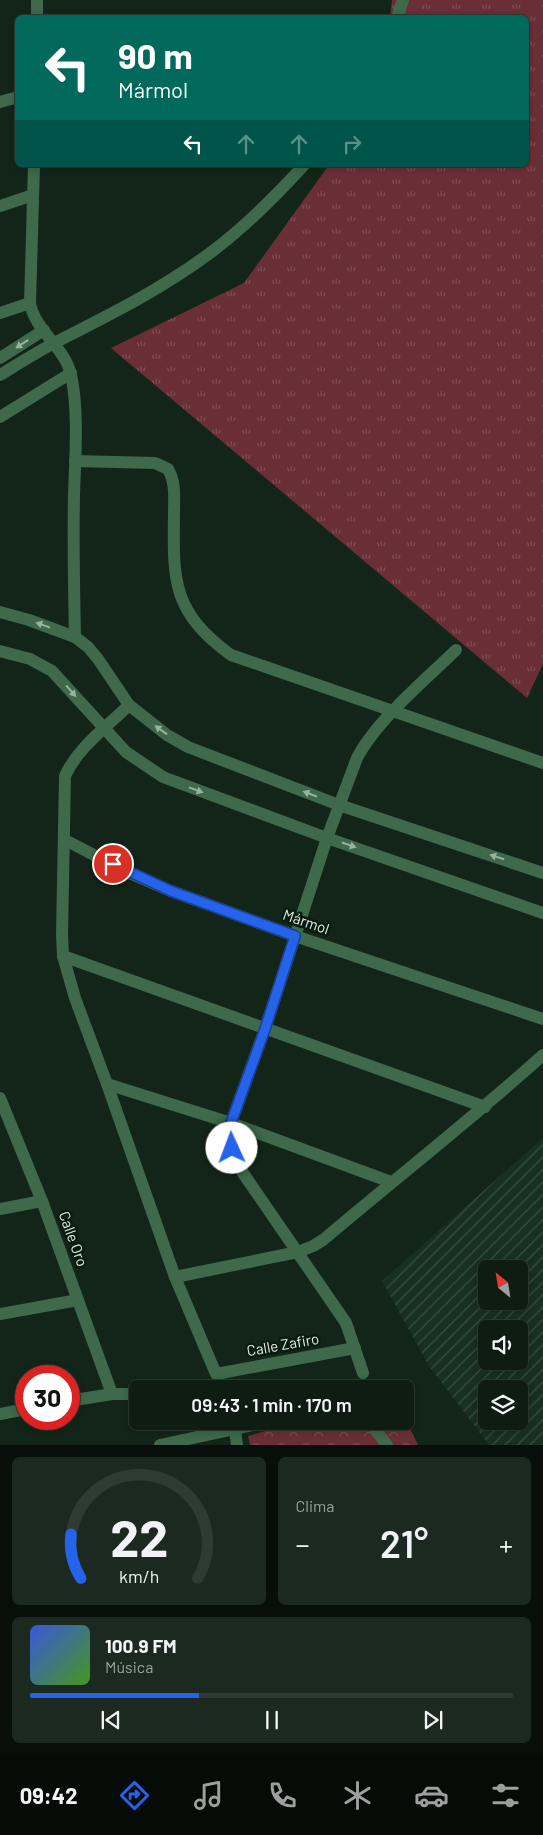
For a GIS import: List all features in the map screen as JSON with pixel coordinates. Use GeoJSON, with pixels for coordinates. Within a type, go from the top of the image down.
{"type":"FeatureCollection","features":[{"type":"Feature","properties":{"kind":"street"},"geometry":{"type":"LineString","coordinates":[[37,0],[37,15]]}},
{"type":"Feature","properties":{"kind":"street"},"geometry":{"type":"LineString","coordinates":[[398,15],[403,0]]}},
{"type":"Feature","properties":{"kind":"street"},"geometry":{"type":"LineString","coordinates":[[0,102],[15,98]]}},
{"type":"Feature","properties":{"kind":"street"},"geometry":{"type":"LineString","coordinates":[[34,167],[30,303],[32,313],[68,364],[71,373],[74,404],[76,637]]}},
{"type":"Feature","properties":{"kind":"street"},"geometry":{"type":"LineString","coordinates":[[0,375],[54,343],[138,300],[209,254],[252,218],[302,167]]}},
{"type":"Feature","properties":{"kind":"street"},"geometry":{"type":"LineString","coordinates":[[0,206],[33,195]]}},
{"type":"Feature","properties":{"kind":"street"},"geometry":{"type":"LineString","coordinates":[[0,313],[30,303]]}},
{"type":"Feature","properties":{"kind":"street"},"geometry":{"type":"LineString","coordinates":[[0,358],[44,330]]}},
{"type":"Feature","properties":{"kind":"street"},"geometry":{"type":"LineString","coordinates":[[0,417],[71,373]]}},
{"type":"Feature","properties":{"kind":"street"},"geometry":{"type":"LineString","coordinates":[[75,461],[155,463],[168,468],[174,485],[174,560],[176,581],[183,603],[195,623],[212,641],[230,655],[543,763]]}},
{"type":"Feature","properties":{"kind":"street"},"geometry":{"type":"LineString","coordinates":[[0,612],[76,637],[98,659],[129,705],[167,735],[188,747],[339,805],[543,873]]}},
{"type":"Feature","properties":{"kind":"street"},"geometry":{"type":"LineString","coordinates":[[363,1373],[346,1323],[243,1173],[232,1148],[231,1123],[265,1029],[327,838],[360,752],[393,712],[456,650]]}},
{"type":"Feature","properties":{"kind":"street"},"geometry":{"type":"LineString","coordinates":[[0,651],[30,658],[52,671],[126,752],[163,777],[327,838],[543,913]]}},
{"type":"Feature","properties":{"kind":"street"},"geometry":{"type":"LineString","coordinates":[[129,705],[70,764],[66,776],[64,792],[63,956],[75,998],[175,1277],[298,1252],[323,1240],[391,1182],[485,1107],[543,1054]]}},
{"type":"Feature","properties":{"kind":"street","name":"Mármol"},"geometry":{"type":"LineString","coordinates":[[65,840],[127,872],[171,891],[295,936],[543,1019]]}},
{"type":"Feature","properties":{"kind":"street"},"geometry":{"type":"LineString","coordinates":[[63,956],[485,1107]]}},
{"type":"Feature","properties":{"kind":"street"},"geometry":{"type":"LineString","coordinates":[[107,1084],[231,1123],[391,1182]]}},
{"type":"Feature","properties":{"kind":"street","name":"Calle Oro"},"geometry":{"type":"LineString","coordinates":[[1,1104],[42,1201],[112,1394]]}},
{"type":"Feature","properties":{"kind":"street"},"geometry":{"type":"LineString","coordinates":[[0,1209],[42,1201]]}},
{"type":"Feature","properties":{"kind":"street","name":"Calle Zafiro"},"geometry":{"type":"LineString","coordinates":[[175,1277],[216,1374],[355,1348]]}},
{"type":"Feature","properties":{"kind":"street"},"geometry":{"type":"LineString","coordinates":[[0,1314],[78,1300]]}},
{"type":"Feature","properties":{"kind":"street"},"geometry":{"type":"LineString","coordinates":[[80,1400],[112,1394],[129,1394]]}},
{"type":"Feature","properties":{"kind":"street"},"geometry":{"type":"LineString","coordinates":[[0,1414],[15,1411]]}},
{"type":"Feature","properties":{"kind":"street"},"geometry":{"type":"LineString","coordinates":[[160,1445],[215,1430]]}},
{"type":"Feature","properties":{"kind":"street"},"geometry":{"type":"LineString","coordinates":[[234,1430],[237,1445]]}},
{"type":"Feature","properties":{"kind":"street"},"geometry":{"type":"LineString","coordinates":[[375,1430],[386,1445]]}},
{"type":"Feature","properties":{"kind":"shaded area"},"geometry":{"type":"Polygon","coordinates":[[[543,1138],[543,1445],[489,1445],[429,1366],[382,1281],[543,1138]]]}},
{"type":"Feature","properties":{"kind":"green space"},"geometry":{"type":"Polygon","coordinates":[[[392,0],[543,0],[543,664],[527,698],[111,348],[244,283],[328,167],[529,167],[529,15],[390,15],[392,0]]]}},
{"type":"Feature","properties":{"kind":"green space"},"geometry":{"type":"Polygon","coordinates":[[[269,1430],[411,1430],[418,1445],[250,1445],[248,1436],[269,1430]]]}},
{"type":"Feature","properties":{"kind":"route"},"geometry":{"type":"LineString","coordinates":[[113,864],[171,891],[295,936],[265,1029],[231,1123],[232,1148]]}}]}
